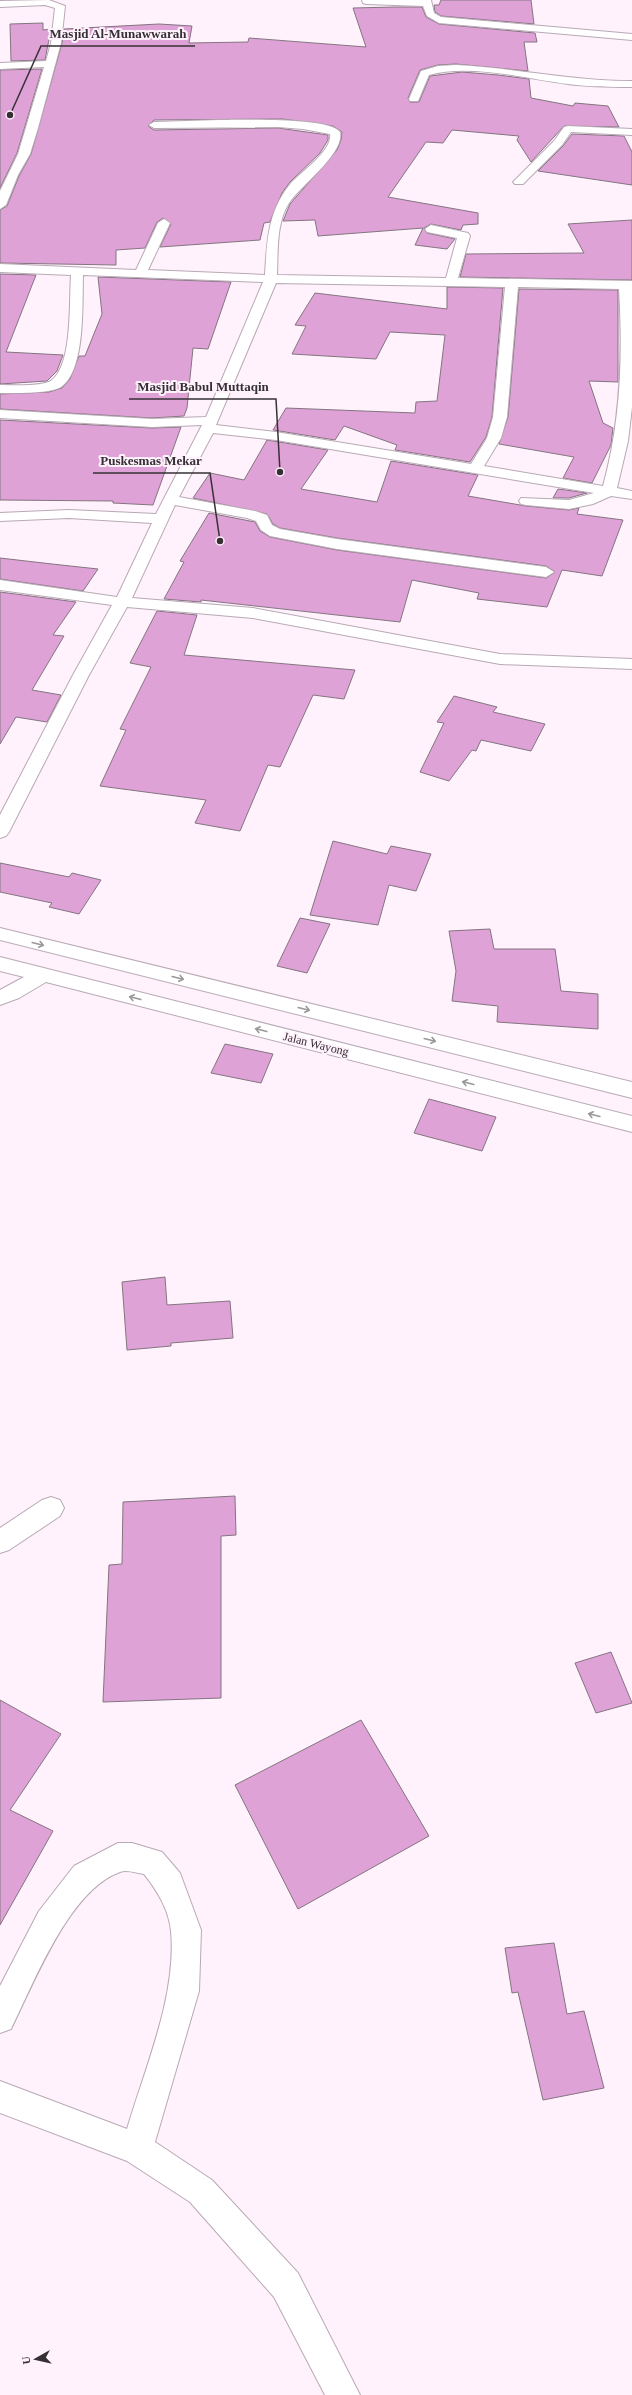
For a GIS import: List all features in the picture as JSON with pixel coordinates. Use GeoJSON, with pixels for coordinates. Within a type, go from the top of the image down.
{"type":"FeatureCollection","features":[{"type":"Feature","properties":{"kind":"street"},"geometry":{"type":"LineString","coordinates":[[366,1],[426,2],[430,14],[439,20],[632,37]]}},
{"type":"Feature","properties":{"kind":"street"},"geometry":{"type":"LineString","coordinates":[[0,4],[45,2],[60,6],[56,43],[51,64],[26,148],[12,175],[0,205]]}},
{"type":"Feature","properties":{"kind":"street"},"geometry":{"type":"LineString","coordinates":[[0,66],[51,64]]}},
{"type":"Feature","properties":{"kind":"street"},"geometry":{"type":"LineString","coordinates":[[414,99],[425,73],[435,68],[497,72],[582,83],[632,84]]}},
{"type":"Feature","properties":{"kind":"street"},"geometry":{"type":"LineString","coordinates":[[0,832],[81,675],[122,602],[170,500],[209,425],[271,279],[273,233],[282,204],[296,185],[328,154],[336,137],[335,132],[328,128],[297,125],[154,124]]}},
{"type":"Feature","properties":{"kind":"street"},"geometry":{"type":"LineString","coordinates":[[519,182],[558,143],[568,130],[632,132]]}},
{"type":"Feature","properties":{"kind":"street"},"geometry":{"type":"LineString","coordinates":[[140,274],[164,224]]}},
{"type":"Feature","properties":{"kind":"street"},"geometry":{"type":"LineString","coordinates":[[431,229],[464,236],[451,282]]}},
{"type":"Feature","properties":{"kind":"street"},"geometry":{"type":"LineString","coordinates":[[0,268],[271,279],[629,285],[627,378],[623,424],[615,471],[609,491],[583,504],[554,505],[526,501]]}},
{"type":"Feature","properties":{"kind":"street"},"geometry":{"type":"LineString","coordinates":[[0,389],[37,388],[56,384],[65,373],[73,350],[77,271]]}},
{"type":"Feature","properties":{"kind":"street"},"geometry":{"type":"LineString","coordinates":[[475,470],[494,438],[500,417],[512,284]]}},
{"type":"Feature","properties":{"kind":"street"},"geometry":{"type":"LineString","coordinates":[[0,414],[209,425],[632,495]]}},
{"type":"Feature","properties":{"kind":"street"},"geometry":{"type":"LineString","coordinates":[[170,500],[250,514],[262,518],[266,527],[275,533],[353,546],[546,572]]}},
{"type":"Feature","properties":{"kind":"street"},"geometry":{"type":"LineString","coordinates":[[0,517],[69,514],[161,519]]}},
{"type":"Feature","properties":{"kind":"street"},"geometry":{"type":"LineString","coordinates":[[0,586],[122,602],[253,613],[500,659],[543,662],[632,664]]}},
{"type":"Feature","properties":{"kind":"street"},"geometry":{"type":"LineString","coordinates":[[0,934],[632,1090]]}},
{"type":"Feature","properties":{"kind":"street","name":"Jalan Wayong"},"geometry":{"type":"LineString","coordinates":[[0,964],[632,1124]]}},
{"type":"Feature","properties":{"kind":"street"},"geometry":{"type":"LineString","coordinates":[[0,998],[12,993],[43,975]]}},
{"type":"Feature","properties":{"kind":"street"},"geometry":{"type":"LineString","coordinates":[[0,1542],[51,1508]]}},
{"type":"Feature","properties":{"kind":"street"},"geometry":{"type":"LineString","coordinates":[[0,2018],[49,1921],[84,1876],[118,1857],[132,1857],[152,1862],[170,1883],[186,1930],[184,1991],[137,2149]]}},
{"type":"Feature","properties":{"kind":"street"},"geometry":{"type":"LineString","coordinates":[[0,2097],[137,2149],[201,2191],[286,2285],[343,2395]]}},
{"type":"Feature","properties":{"kind":"building"},"geometry":{"type":"Polygon","coordinates":[[[441,0],[531,0],[534,24],[441,16],[435,12],[434,5],[439,5],[441,0]]]}},
{"type":"Feature","properties":{"kind":"building"},"geometry":{"type":"Polygon","coordinates":[[[422,7],[426,17],[439,24],[535,33],[537,42],[524,42],[528,71],[456,64],[438,65],[420,70],[408,98],[410,102],[419,102],[430,76],[462,72],[498,75],[529,79],[531,98],[573,106],[575,103],[608,106],[619,127],[564,126],[531,162],[517,140],[519,136],[452,130],[443,143],[426,142],[388,197],[478,213],[478,224],[463,225],[461,230],[431,224],[424,228],[427,233],[455,239],[447,249],[415,245],[423,228],[318,236],[315,220],[283,221],[290,204],[337,150],[342,132],[333,126],[283,119],[154,120],[148,126],[154,130],[278,128],[328,135],[328,140],[320,153],[290,182],[282,193],[270,222],[264,223],[260,240],[160,247],[171,224],[163,218],[157,222],[145,248],[116,250],[116,265],[0,263],[0,210],[7,206],[19,176],[31,154],[62,43],[64,29],[159,24],[192,26],[189,43],[248,42],[249,38],[366,47],[353,8],[422,7]]]}},
{"type":"Feature","properties":{"kind":"building"},"geometry":{"type":"Polygon","coordinates":[[[43,23],[43,30],[51,29],[45,60],[11,61],[10,24],[43,23]]]}},
{"type":"Feature","properties":{"kind":"building"},"geometry":{"type":"Polygon","coordinates":[[[42,69],[17,153],[0,188],[0,70],[42,69]]]}},
{"type":"Feature","properties":{"kind":"building"},"geometry":{"type":"Polygon","coordinates":[[[572,134],[624,136],[632,152],[632,185],[538,171],[563,146],[572,134]]]}},
{"type":"Feature","properties":{"kind":"building"},"geometry":{"type":"Polygon","coordinates":[[[632,220],[632,280],[460,277],[466,254],[584,253],[568,224],[632,220]]]}},
{"type":"Feature","properties":{"kind":"building"},"geometry":{"type":"Polygon","coordinates":[[[0,274],[36,275],[6,352],[63,355],[57,371],[47,381],[0,384],[0,274]]]}},
{"type":"Feature","properties":{"kind":"building"},"geometry":{"type":"Polygon","coordinates":[[[98,277],[231,282],[208,349],[193,348],[187,408],[184,416],[152,418],[0,409],[0,394],[49,392],[62,388],[70,379],[79,356],[85,356],[102,314],[98,277]]]}},
{"type":"Feature","properties":{"kind":"building"},"geometry":{"type":"Polygon","coordinates":[[[447,287],[503,288],[492,417],[486,437],[470,462],[395,450],[397,445],[344,426],[335,440],[273,430],[286,408],[415,413],[416,402],[437,401],[445,335],[390,332],[376,359],[292,354],[306,326],[295,325],[315,293],[447,309],[447,287]]]}},
{"type":"Feature","properties":{"kind":"building"},"geometry":{"type":"Polygon","coordinates":[[[519,289],[618,290],[618,382],[589,381],[603,423],[613,428],[611,445],[592,483],[563,478],[574,457],[499,444],[508,417],[519,289]]]}},
{"type":"Feature","properties":{"kind":"building"},"geometry":{"type":"Polygon","coordinates":[[[0,420],[152,428],[181,427],[153,505],[113,503],[113,501],[0,500],[0,420]]]}},
{"type":"Feature","properties":{"kind":"building"},"geometry":{"type":"Polygon","coordinates":[[[267,440],[328,450],[301,489],[377,502],[391,461],[478,475],[468,496],[526,506],[569,510],[579,508],[577,514],[623,520],[602,576],[562,570],[547,607],[477,599],[479,593],[412,580],[400,622],[201,600],[201,602],[164,599],[184,562],[180,561],[209,513],[255,522],[260,531],[270,537],[337,550],[546,578],[555,572],[546,566],[337,538],[280,528],[273,524],[267,514],[193,498],[210,473],[244,480],[267,440]]]}},
{"type":"Feature","properties":{"kind":"building"},"geometry":{"type":"Polygon","coordinates":[[[558,489],[587,493],[569,498],[553,498],[558,489]]]}},
{"type":"Feature","properties":{"kind":"building"},"geometry":{"type":"Polygon","coordinates":[[[0,558],[98,569],[83,591],[0,579],[0,558]]]}},
{"type":"Feature","properties":{"kind":"building"},"geometry":{"type":"Polygon","coordinates":[[[0,592],[76,602],[53,635],[64,636],[32,690],[61,695],[47,722],[16,717],[0,744],[0,592]]]}},
{"type":"Feature","properties":{"kind":"building"},"geometry":{"type":"Polygon","coordinates":[[[157,611],[197,615],[184,655],[355,670],[344,699],[313,695],[280,767],[268,765],[240,831],[195,823],[206,800],[100,786],[126,730],[120,729],[151,667],[130,663],[157,611]]]}},
{"type":"Feature","properties":{"kind":"building"},"geometry":{"type":"Polygon","coordinates":[[[454,696],[497,707],[493,712],[545,724],[531,751],[481,740],[476,751],[472,750],[449,781],[420,772],[444,723],[437,722],[454,696]]]}},
{"type":"Feature","properties":{"kind":"building"},"geometry":{"type":"Polygon","coordinates":[[[333,841],[387,854],[391,846],[431,854],[416,891],[389,885],[378,925],[310,915],[333,841]]]}},
{"type":"Feature","properties":{"kind":"building"},"geometry":{"type":"Polygon","coordinates":[[[0,863],[69,877],[72,873],[101,880],[79,914],[49,907],[52,903],[0,892],[0,863]]]}},
{"type":"Feature","properties":{"kind":"building"},"geometry":{"type":"Polygon","coordinates":[[[300,918],[330,924],[307,973],[277,966],[300,918]]]}},
{"type":"Feature","properties":{"kind":"building"},"geometry":{"type":"Polygon","coordinates":[[[490,929],[494,949],[555,949],[561,991],[598,994],[598,1029],[497,1022],[498,1006],[452,1001],[456,971],[449,931],[490,929]]]}},
{"type":"Feature","properties":{"kind":"building"},"geometry":{"type":"Polygon","coordinates":[[[225,1044],[273,1054],[261,1083],[211,1073],[225,1044]]]}},
{"type":"Feature","properties":{"kind":"building"},"geometry":{"type":"Polygon","coordinates":[[[429,1099],[496,1117],[482,1151],[414,1133],[429,1099]]]}},
{"type":"Feature","properties":{"kind":"building"},"geometry":{"type":"Polygon","coordinates":[[[165,1277],[167,1305],[230,1301],[233,1338],[171,1343],[171,1346],[127,1350],[122,1282],[165,1277]]]}},
{"type":"Feature","properties":{"kind":"building"},"geometry":{"type":"Polygon","coordinates":[[[235,1496],[236,1535],[221,1536],[221,1698],[103,1702],[109,1565],[122,1564],[123,1502],[235,1496]]]}},
{"type":"Feature","properties":{"kind":"building"},"geometry":{"type":"Polygon","coordinates":[[[611,1652],[632,1703],[596,1713],[575,1663],[611,1652]]]}},
{"type":"Feature","properties":{"kind":"building"},"geometry":{"type":"Polygon","coordinates":[[[0,1700],[61,1734],[10,1810],[53,1831],[0,1925],[0,1700]]]}},
{"type":"Feature","properties":{"kind":"building"},"geometry":{"type":"Polygon","coordinates":[[[361,1720],[429,1836],[298,1909],[235,1785],[361,1720]]]}},
{"type":"Feature","properties":{"kind":"building"},"geometry":{"type":"Polygon","coordinates":[[[554,1943],[567,2014],[584,2011],[604,2088],[543,2100],[518,1992],[512,1993],[505,1948],[554,1943]]]}},
{"type":"Feature","properties":{"kind":"place","name":"Masjid Al-Munawwarah"},"geometry":{"type":"Point","coordinates":[10,115]}},
{"type":"Feature","properties":{"kind":"place","name":"Masjid Babul Muttaqin"},"geometry":{"type":"Point","coordinates":[280,472]}},
{"type":"Feature","properties":{"kind":"place","name":"Puskesmas Mekar"},"geometry":{"type":"Point","coordinates":[220,541]}}]}
